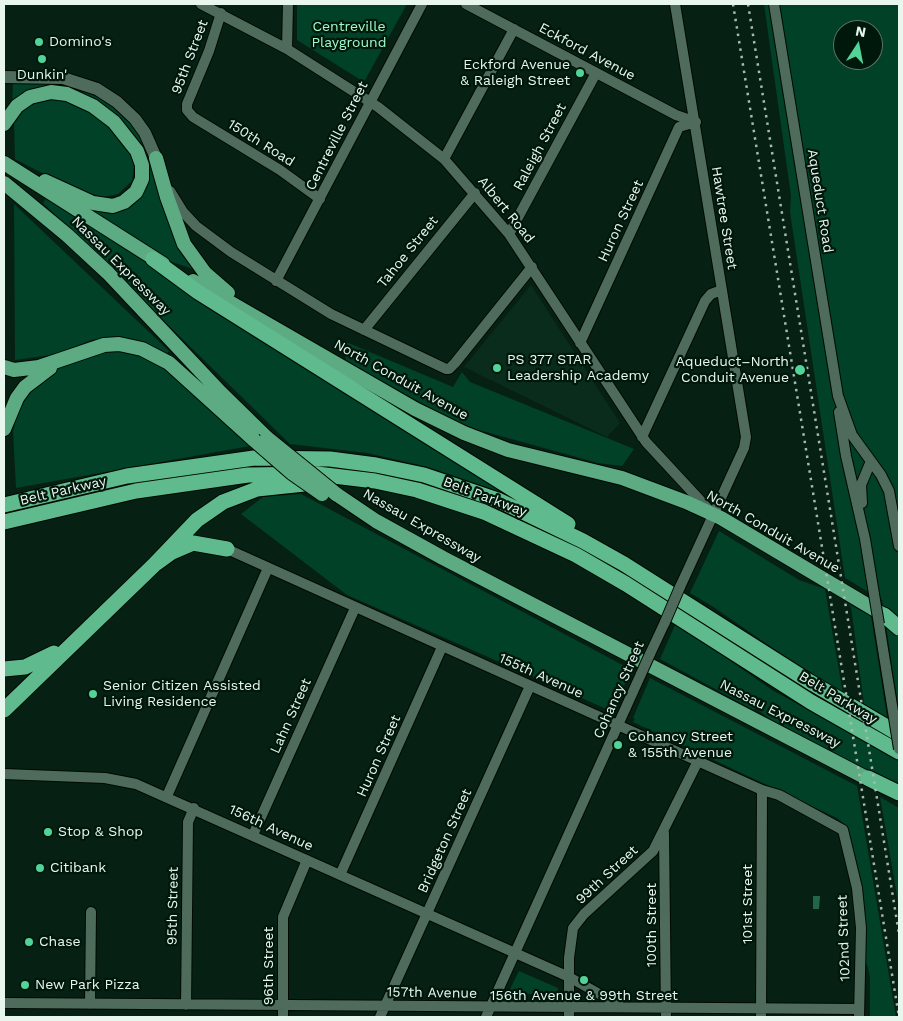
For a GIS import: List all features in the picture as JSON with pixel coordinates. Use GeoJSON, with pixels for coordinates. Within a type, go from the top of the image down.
{"type":"FeatureCollection","features":[{"type":"Feature","properties":{"kind":"highway"},"geometry":{"type":"LineString","coordinates":[[4,124],[17,106],[30,97],[51,92],[67,94],[92,106],[120,128],[137,151],[143,170],[140,184],[132,196],[118,204],[107,206],[93,203],[5,164]]}},
{"type":"Feature","properties":{"kind":"highway"},"geometry":{"type":"LineString","coordinates":[[156,158],[177,229],[194,259],[217,285],[286,333]]}},
{"type":"Feature","properties":{"kind":"highway","name":"North Conduit Avenue"},"geometry":{"type":"LineString","coordinates":[[5,164],[153,259],[286,333],[415,409],[464,433],[508,450],[644,485],[714,514],[882,620]]}},
{"type":"Feature","properties":{"kind":"highway","name":"Nassau Expressway"},"geometry":{"type":"LineString","coordinates":[[4,183],[68,235],[108,273],[220,392],[261,439],[329,494],[443,558],[899,793]]}},
{"type":"Feature","properties":{"kind":"highway"},"geometry":{"type":"LineString","coordinates":[[153,259],[198,292],[556,516],[624,564]]}},
{"type":"Feature","properties":{"kind":"highway"},"geometry":{"type":"LineString","coordinates":[[4,367],[14,370],[26,369],[66,359],[90,349],[111,345],[134,346],[150,351],[170,363],[261,439]]}},
{"type":"Feature","properties":{"kind":"highway"},"geometry":{"type":"LineString","coordinates":[[4,429],[17,398],[25,387],[35,378],[66,359]]}},
{"type":"Feature","properties":{"kind":"highway","name":"Belt Parkway"},"geometry":{"type":"LineString","coordinates":[[4,504],[127,476],[205,463],[277,457],[330,458],[392,468],[469,489],[541,519],[624,564],[817,687],[899,734]]}},
{"type":"Feature","properties":{"kind":"highway","name":"Belt Parkway"},"geometry":{"type":"LineString","coordinates":[[6,522],[88,501],[157,487],[242,475],[298,473],[347,477],[403,486],[458,502],[510,523],[563,548],[620,580],[803,697],[899,750]]}},
{"type":"Feature","properties":{"kind":"highway"},"geometry":{"type":"LineString","coordinates":[[154,566],[169,547],[203,516],[224,502],[249,492],[283,485],[315,483],[388,492],[510,523]]}},
{"type":"Feature","properties":{"kind":"highway"},"geometry":{"type":"LineString","coordinates":[[203,516],[201,524],[204,533],[227,549]]}},
{"type":"Feature","properties":{"kind":"highway"},"geometry":{"type":"LineString","coordinates":[[4,710],[154,566],[175,549],[188,544],[208,545],[227,549]]}},
{"type":"Feature","properties":{"kind":"highway"},"geometry":{"type":"LineString","coordinates":[[882,620],[899,628]]}},
{"type":"Feature","properties":{"kind":"highway"},"geometry":{"type":"LineString","coordinates":[[4,668],[18,668],[39,662],[84,632]]}},
{"type":"Feature","properties":{"kind":"highway"},"geometry":{"type":"LineString","coordinates":[[868,778],[899,798]]}},
{"type":"Feature","properties":{"kind":"street","name":"Albert Road"},"geometry":{"type":"LineString","coordinates":[[201,4],[287,49],[370,102],[444,159],[509,234],[642,437],[714,514]]}},
{"type":"Feature","properties":{"kind":"street"},"geometry":{"type":"LineString","coordinates":[[287,49],[288,4]]}},
{"type":"Feature","properties":{"kind":"street","name":"Centreville Street"},"geometry":{"type":"LineString","coordinates":[[276,281],[422,4]]}},
{"type":"Feature","properties":{"kind":"street","name":"Eckford Avenue"},"geometry":{"type":"LineString","coordinates":[[466,4],[676,115],[696,122]]}},
{"type":"Feature","properties":{"kind":"street","name":"Hawtree Street"},"geometry":{"type":"LineString","coordinates":[[675,4],[696,122],[709,220],[746,437]]}},
{"type":"Feature","properties":{"kind":"street","name":"Aqueduct Road"},"geometry":{"type":"LineString","coordinates":[[775,6],[838,396],[844,449],[865,539],[874,594],[882,620],[886,668],[899,750]]}},
{"type":"Feature","properties":{"kind":"street","name":"95th Street"},"geometry":{"type":"LineString","coordinates":[[187,110],[187,104],[221,13]]}},
{"type":"Feature","properties":{"kind":"street"},"geometry":{"type":"LineString","coordinates":[[444,159],[514,29]]}},
{"type":"Feature","properties":{"kind":"street","name":"Raleigh Street"},"geometry":{"type":"LineString","coordinates":[[509,234],[596,73]]}},
{"type":"Feature","properties":{"kind":"street","name":"North Conduit Avenue"},"geometry":{"type":"LineString","coordinates":[[4,77],[63,78],[97,88],[117,102],[135,119],[145,133],[171,194],[196,226],[276,281],[331,314],[442,368],[449,369],[532,267]]}},
{"type":"Feature","properties":{"kind":"street","name":"150th Road"},"geometry":{"type":"LineString","coordinates":[[187,110],[193,117],[280,170],[320,199]]}},
{"type":"Feature","properties":{"kind":"street","name":"Huron Street"},"geometry":{"type":"LineString","coordinates":[[580,343],[679,127],[696,122]]}},
{"type":"Feature","properties":{"kind":"street","name":"Tahoe Street"},"geometry":{"type":"LineString","coordinates":[[364,330],[475,193]]}},
{"type":"Feature","properties":{"kind":"street"},"geometry":{"type":"LineString","coordinates":[[642,437],[705,301],[711,294],[722,290]]}},
{"type":"Feature","properties":{"kind":"street","name":"Aqueduct Road"},"geometry":{"type":"LineString","coordinates":[[838,396],[852,435],[889,491],[899,546]]}},
{"type":"Feature","properties":{"kind":"street","name":"Cohancy Street"},"geometry":{"type":"LineString","coordinates":[[488,1012],[744,448],[746,437]]}},
{"type":"Feature","properties":{"kind":"street"},"geometry":{"type":"LineString","coordinates":[[865,539],[861,488],[871,462]]}},
{"type":"Feature","properties":{"kind":"street","name":"155th Avenue"},"geometry":{"type":"LineString","coordinates":[[227,549],[762,790],[779,795],[842,830]]}},
{"type":"Feature","properties":{"kind":"street"},"geometry":{"type":"LineString","coordinates":[[166,796],[268,568]]}},
{"type":"Feature","properties":{"kind":"street","name":"Lahn Street"},"geometry":{"type":"LineString","coordinates":[[253,835],[355,608]]}},
{"type":"Feature","properties":{"kind":"street","name":"Huron Street"},"geometry":{"type":"LineString","coordinates":[[340,875],[442,647]]}},
{"type":"Feature","properties":{"kind":"street","name":"Bridgeton Street"},"geometry":{"type":"LineString","coordinates":[[380,1017],[530,686]]}},
{"type":"Feature","properties":{"kind":"street","name":"99th Street"},"geometry":{"type":"LineString","coordinates":[[568,1012],[573,928],[584,914],[653,851],[664,833],[698,761]]}},
{"type":"Feature","properties":{"kind":"street","name":"156th Avenue"},"geometry":{"type":"LineString","coordinates":[[4,774],[115,779],[136,784],[194,808],[514,953]]}},
{"type":"Feature","properties":{"kind":"street","name":"101st Street"},"geometry":{"type":"LineString","coordinates":[[761,1013],[762,790]]}},
{"type":"Feature","properties":{"kind":"street","name":"95th Street"},"geometry":{"type":"LineString","coordinates":[[186,1005],[188,822],[194,808]]}},
{"type":"Feature","properties":{"kind":"street","name":"102nd Street"},"geometry":{"type":"LineString","coordinates":[[842,830],[857,888],[861,928],[859,1013]]}},
{"type":"Feature","properties":{"kind":"street","name":"100th Street"},"geometry":{"type":"LineString","coordinates":[[664,833],[666,1013]]}},
{"type":"Feature","properties":{"kind":"street","name":"96th Street"},"geometry":{"type":"LineString","coordinates":[[283,1017],[283,916],[307,860]]}},
{"type":"Feature","properties":{"kind":"street"},"geometry":{"type":"LineString","coordinates":[[90,1004],[91,912]]}},
{"type":"Feature","properties":{"kind":"street"},"geometry":{"type":"LineString","coordinates":[[514,953],[569,977],[622,1007]]}},
{"type":"Feature","properties":{"kind":"street","name":"157th Avenue"},"geometry":{"type":"LineString","coordinates":[[4,1003],[386,1007],[488,1012],[568,1012],[622,1007],[666,1013],[859,1013]]}},
{"type":"Feature","properties":{"kind":"shaded area"},"geometry":{"type":"Polygon","coordinates":[[[531,285],[620,423],[607,437],[464,367],[531,285]]]}},
{"type":"Feature","properties":{"kind":"shaded area"},"geometry":{"type":"Polygon","coordinates":[[[813,896],[820,896],[819,909],[813,909],[813,896]]]}},
{"type":"Feature","properties":{"kind":"green space","name":"Centreville Playground"},"geometry":{"type":"Polygon","coordinates":[[[297,4],[407,4],[364,82],[297,40],[297,4]]]}},
{"type":"Feature","properties":{"kind":"green space"},"geometry":{"type":"Polygon","coordinates":[[[764,4],[899,4],[899,616],[883,606],[882,600],[845,578],[790,212],[791,196],[764,4]]]}},
{"type":"Feature","properties":{"kind":"green space"},"geometry":{"type":"Polygon","coordinates":[[[13,84],[52,84],[91,94],[110,104],[131,124],[142,139],[178,241],[193,269],[172,262],[91,210],[93,207],[130,204],[143,151],[66,89],[12,107],[13,84]]]}},
{"type":"Feature","properties":{"kind":"green space"},"geometry":{"type":"Polygon","coordinates":[[[51,97],[70,98],[101,117],[130,151],[134,165],[132,181],[118,194],[103,197],[89,193],[44,174],[15,159],[14,122],[28,104],[51,97]]]}},
{"type":"Feature","properties":{"kind":"green space"},"geometry":{"type":"Polygon","coordinates":[[[46,198],[230,317],[500,486],[499,491],[428,467],[367,453],[290,444],[43,203],[46,198]]]}},
{"type":"Feature","properties":{"kind":"green space"},"geometry":{"type":"Polygon","coordinates":[[[14,204],[169,351],[166,355],[147,344],[128,339],[109,338],[91,340],[57,354],[15,360],[14,204]]]}},
{"type":"Feature","properties":{"kind":"green space"},"geometry":{"type":"Polygon","coordinates":[[[339,339],[453,387],[462,372],[470,382],[634,449],[622,466],[598,463],[461,425],[347,362],[339,339]]]}},
{"type":"Feature","properties":{"kind":"green space"},"geometry":{"type":"Polygon","coordinates":[[[95,352],[127,352],[155,360],[250,446],[16,488],[13,431],[19,407],[30,390],[46,376],[62,366],[95,352]]]}},
{"type":"Feature","properties":{"kind":"green space"},"geometry":{"type":"Polygon","coordinates":[[[301,494],[632,670],[611,711],[347,595],[241,514],[263,497],[301,494]]]}},
{"type":"Feature","properties":{"kind":"green space"},"geometry":{"type":"Polygon","coordinates":[[[719,531],[799,580],[825,589],[843,694],[813,676],[712,606],[690,593],[719,531]]]}},
{"type":"Feature","properties":{"kind":"green space"},"geometry":{"type":"Polygon","coordinates":[[[848,604],[871,616],[887,717],[864,704],[851,607],[848,604]]]}},
{"type":"Feature","properties":{"kind":"green space"},"geometry":{"type":"Polygon","coordinates":[[[676,623],[772,690],[899,760],[899,787],[770,719],[755,708],[754,710],[660,659],[676,623]]]}},
{"type":"Feature","properties":{"kind":"green space"},"geometry":{"type":"Polygon","coordinates":[[[886,625],[899,634],[899,711],[892,667],[886,625]]]}},
{"type":"Feature","properties":{"kind":"green space"},"geometry":{"type":"Polygon","coordinates":[[[650,678],[857,786],[896,1017],[870,1017],[870,977],[867,964],[864,964],[861,892],[848,827],[837,818],[633,722],[650,678]]]}},
{"type":"Feature","properties":{"kind":"green space"},"geometry":{"type":"Polygon","coordinates":[[[880,797],[899,808],[899,908],[894,878],[880,797]]]}},
{"type":"Feature","properties":{"kind":"green space"},"geometry":{"type":"Polygon","coordinates":[[[519,971],[558,988],[557,995],[508,993],[519,971]]]}},
{"type":"Feature","properties":{"kind":"railway"},"geometry":{"type":"LineString","coordinates":[[733,4],[899,1017]]}},
{"type":"Feature","properties":{"kind":"railway"},"geometry":{"type":"LineString","coordinates":[[748,4],[899,934]]}},
{"type":"Feature","properties":{"kind":"place","name":"Domino's"},"geometry":{"type":"Point","coordinates":[39,42]}},
{"type":"Feature","properties":{"kind":"place","name":"Dunkin'"},"geometry":{"type":"Point","coordinates":[42,59]}},
{"type":"Feature","properties":{"kind":"place","name":"Eckford Avenue & Raleigh Street"},"geometry":{"type":"Point","coordinates":[580,73]}},
{"type":"Feature","properties":{"kind":"place","name":"PS 377 STAR Leadership Academy"},"geometry":{"type":"Point","coordinates":[497,368]}},
{"type":"Feature","properties":{"kind":"place","name":"Aqueduct–North Conduit Avenue"},"geometry":{"type":"Point","coordinates":[800,370]}},
{"type":"Feature","properties":{"kind":"place","name":"Senior Citizen Assisted Living Residence"},"geometry":{"type":"Point","coordinates":[93,694]}},
{"type":"Feature","properties":{"kind":"place","name":"Cohancy Street & 155th Avenue"},"geometry":{"type":"Point","coordinates":[618,745]}},
{"type":"Feature","properties":{"kind":"place","name":"Stop & Shop"},"geometry":{"type":"Point","coordinates":[48,832]}},
{"type":"Feature","properties":{"kind":"place","name":"Citibank"},"geometry":{"type":"Point","coordinates":[40,868]}},
{"type":"Feature","properties":{"kind":"place","name":"Chase"},"geometry":{"type":"Point","coordinates":[29,942]}},
{"type":"Feature","properties":{"kind":"place","name":"156th Avenue & 99th Street"},"geometry":{"type":"Point","coordinates":[584,980]}},
{"type":"Feature","properties":{"kind":"place","name":"New Park Pizza"},"geometry":{"type":"Point","coordinates":[25,985]}}]}
